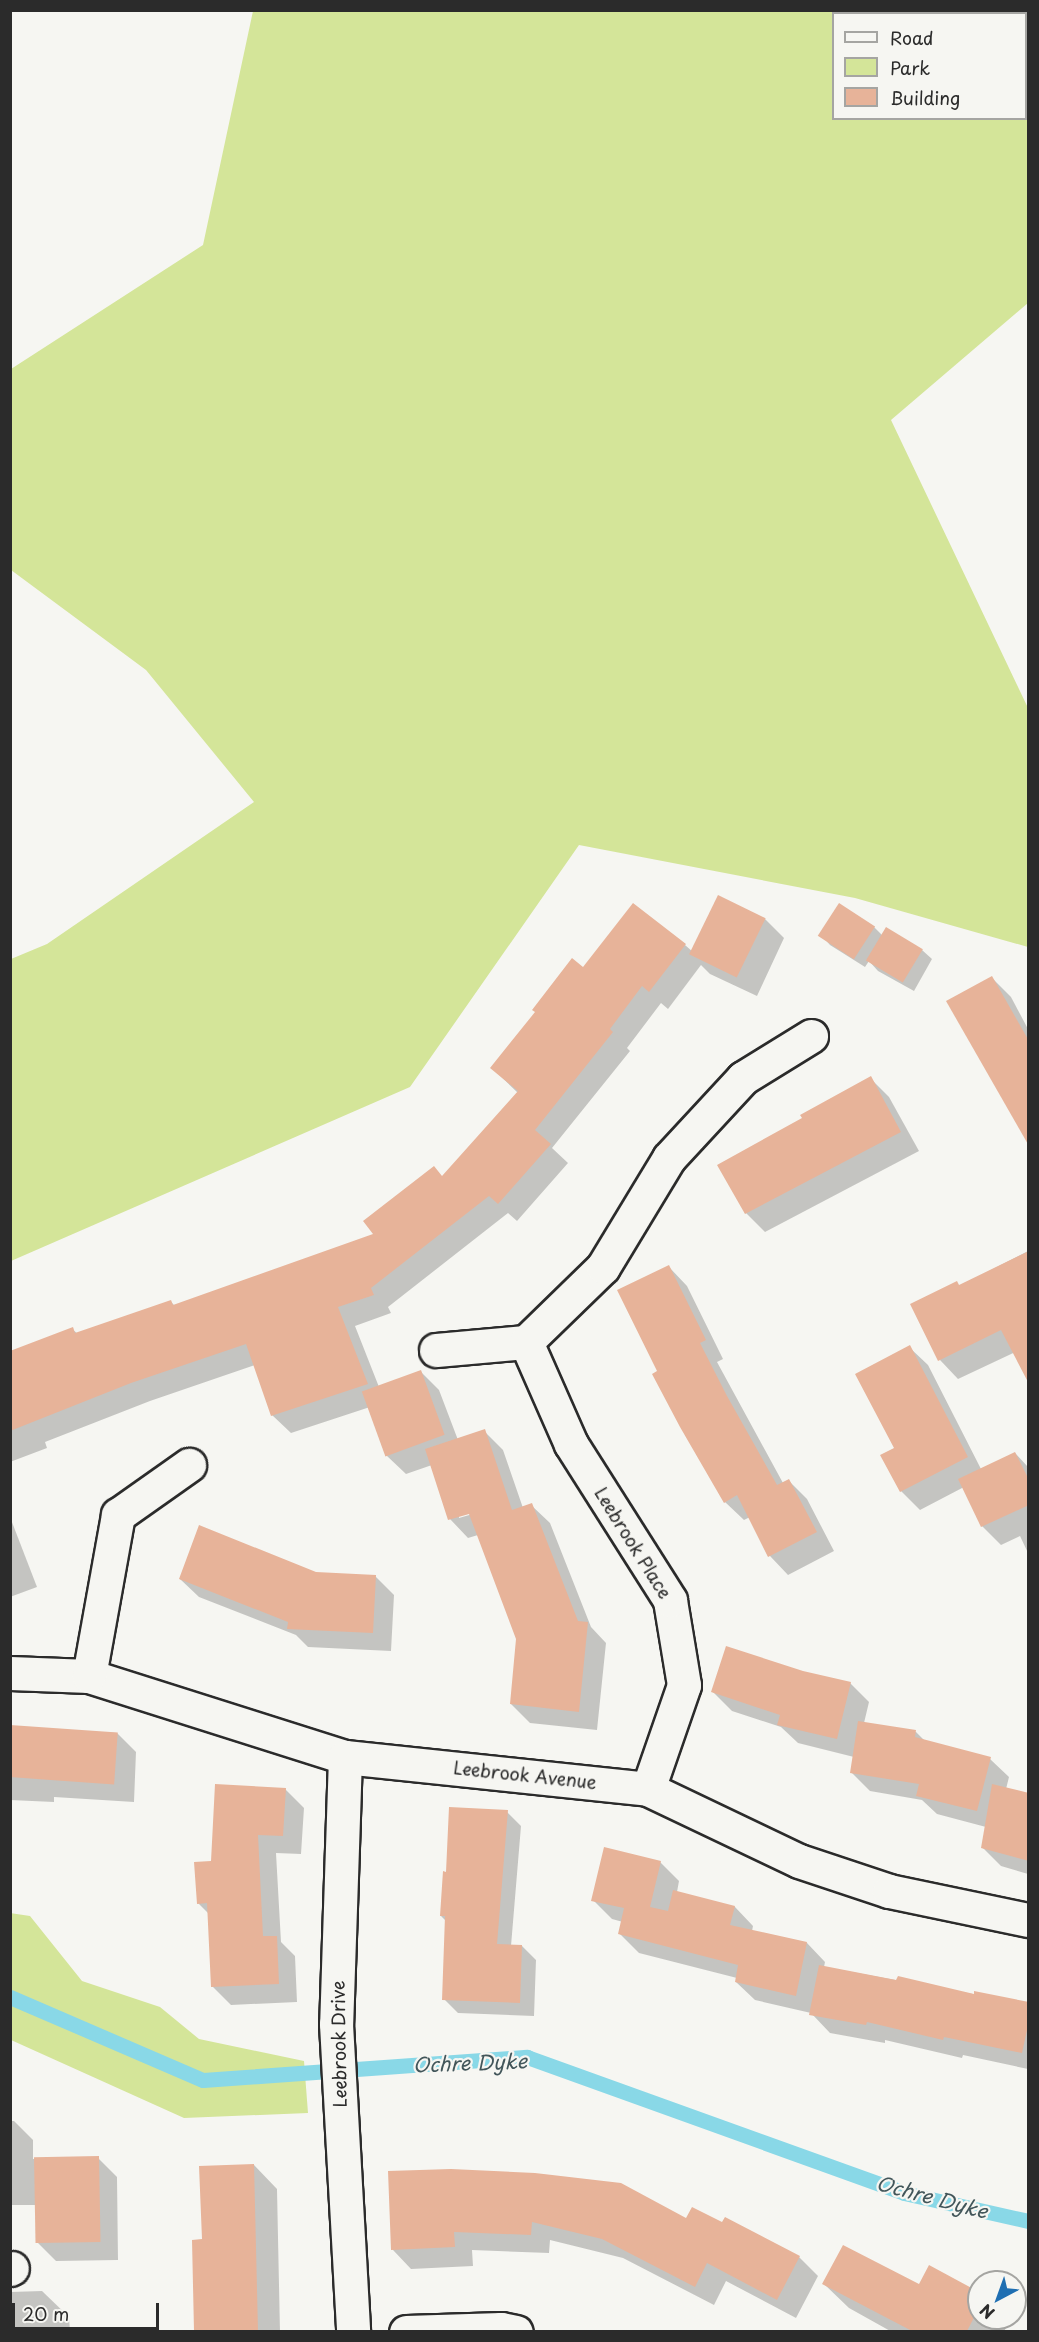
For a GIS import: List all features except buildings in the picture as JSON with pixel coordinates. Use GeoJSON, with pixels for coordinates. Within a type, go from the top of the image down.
{"type":"FeatureCollection","features":[{"type":"Feature","properties":{"kind":"street"},"geometry":{"type":"LineString","coordinates":[[436,1350],[526,1342],[603,1267],[669,1158],[744,1078],[811,1036]]}},
{"type":"Feature","properties":{"kind":"street","name":"Leebrook Place"},"geometry":{"type":"LineString","coordinates":[[526,1342],[571,1444],[670,1599],[684,1685],[648,1789]]}},
{"type":"Feature","properties":{"kind":"street"},"geometry":{"type":"LineString","coordinates":[[88,1676],[118,1515],[189,1465]]}},
{"type":"Feature","properties":{"kind":"street","name":"Leebrook Avenue"},"geometry":{"type":"LineString","coordinates":[[10,1673],[88,1676],[345,1757],[648,1789],[799,1861],[889,1891],[1029,1920]]}},
{"type":"Feature","properties":{"kind":"street","name":"Leebrook Drive"},"geometry":{"type":"LineString","coordinates":[[345,1757],[336,2024],[353,2331]]}},
{"type":"Feature","properties":{"kind":"street"},"geometry":{"type":"LineString","coordinates":[[406,2331],[501,2329],[516,2331]]}},
{"type":"Feature","properties":{"kind":"green space"},"geometry":{"type":"Polygon","coordinates":[[[253,11],[1028,11],[1028,303],[891,420],[1028,708],[1028,947],[855,898],[579,845],[410,1087],[11,1261],[11,959],[47,944],[254,802],[146,670],[11,570],[11,369],[203,245],[253,11]]]}},
{"type":"Feature","properties":{"kind":"green space"},"geometry":{"type":"Polygon","coordinates":[[[10,1913],[30,1916],[82,1981],[160,2007],[199,2039],[304,2061],[308,2113],[184,2118],[11,2040],[10,1913]]]}},
{"type":"Feature","properties":{"kind":"waterway","name":"Ochre Dyke"},"geometry":{"type":"LineString","coordinates":[[10,1997],[203,2080],[527,2057],[904,2193],[1028,2221]]}}]}
